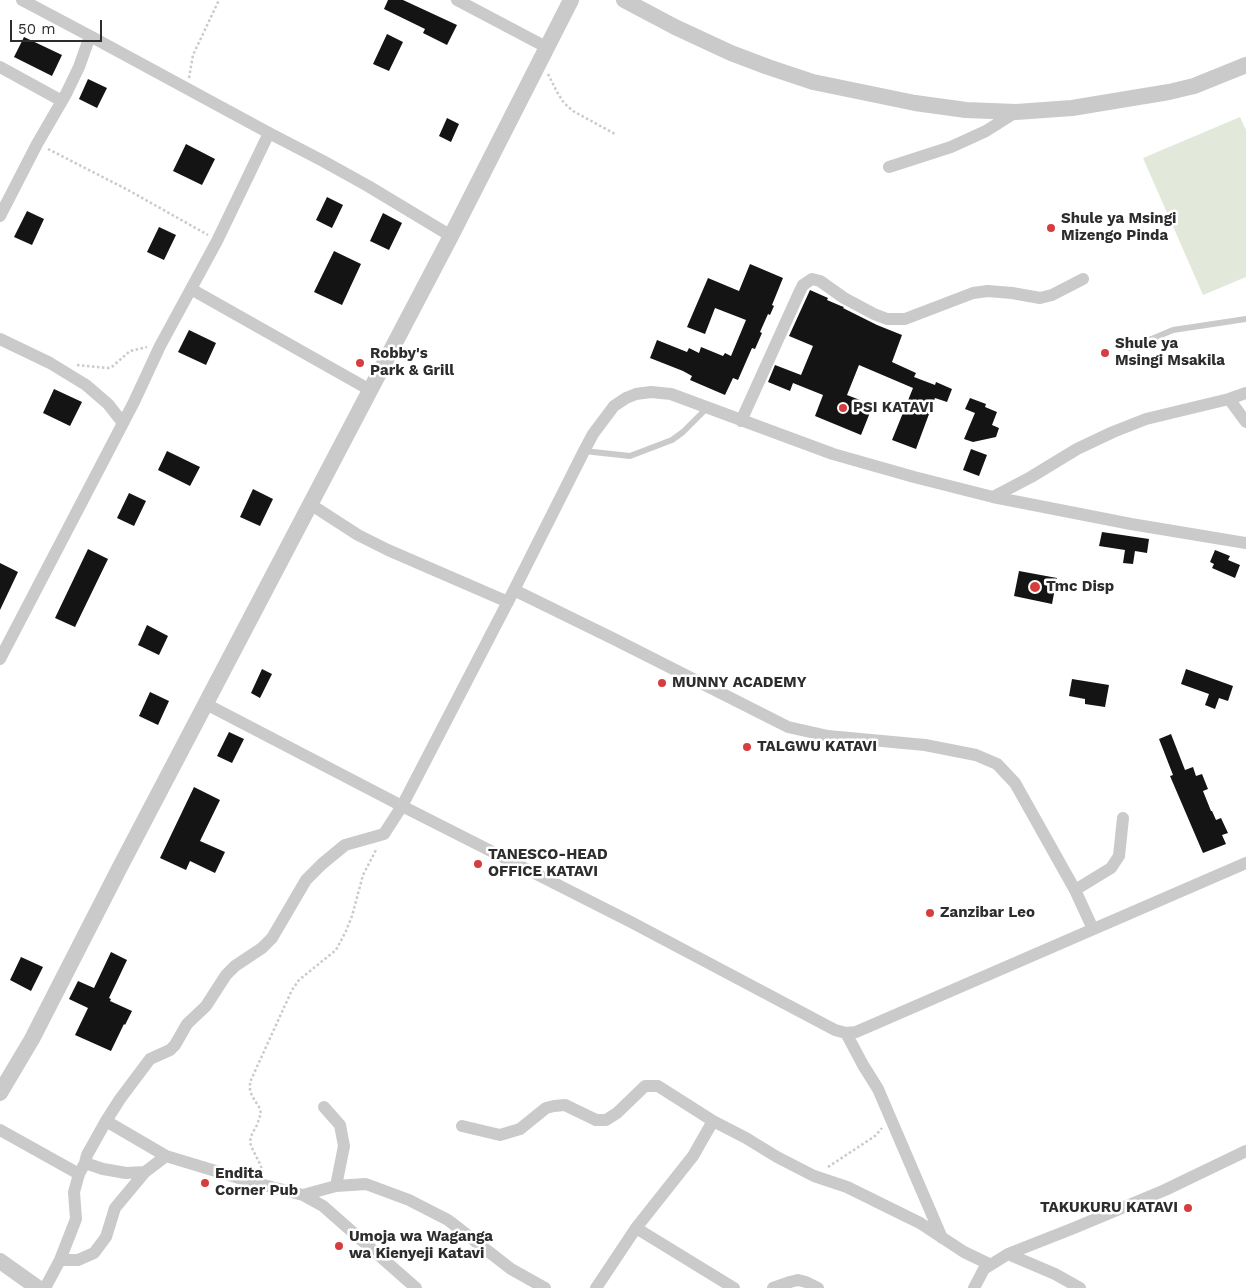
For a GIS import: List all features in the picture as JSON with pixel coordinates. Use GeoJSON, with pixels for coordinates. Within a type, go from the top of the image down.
{"type":"FeatureCollection","features":[{"type":"Feature","properties":{"kind":"street"},"geometry":{"type":"LineString","coordinates":[[22,0],[368,186],[451,236]]}},
{"type":"Feature","properties":{"kind":"street"},"geometry":{"type":"LineString","coordinates":[[456,0],[543,53]]}},
{"type":"Feature","properties":{"kind":"street"},"geometry":{"type":"LineString","coordinates":[[0,1093],[32,1038],[120,866],[451,236],[571,0]]}},
{"type":"Feature","properties":{"kind":"street"},"geometry":{"type":"LineString","coordinates":[[624,0],[730,53],[813,82],[915,103],[966,110],[1016,112],[1072,108],[1170,92],[1194,86],[1246,65]]}},
{"type":"Feature","properties":{"kind":"street"},"geometry":{"type":"LineString","coordinates":[[0,216],[5,197],[62,101],[79,67],[90,36]]}},
{"type":"Feature","properties":{"kind":"street"},"geometry":{"type":"LineString","coordinates":[[0,68],[62,101]]}},
{"type":"Feature","properties":{"kind":"street"},"geometry":{"type":"LineString","coordinates":[[889,167],[951,147],[986,131],[1016,112]]}},
{"type":"Feature","properties":{"kind":"street"},"geometry":{"type":"LineString","coordinates":[[0,659],[134,402],[160,346],[216,241],[269,133]]}},
{"type":"Feature","properties":{"kind":"street"},"geometry":{"type":"LineString","coordinates":[[741,421],[799,293],[804,285],[812,280],[820,281],[844,298],[874,314],[887,319],[904,319],[973,293],[988,291],[1040,298],[1052,295],[1083,279]]}},
{"type":"Feature","properties":{"kind":"street"},"geometry":{"type":"LineString","coordinates":[[191,289],[370,390]]}},
{"type":"Feature","properties":{"kind":"street"},"geometry":{"type":"LineString","coordinates":[[0,338],[50,363],[86,385],[108,404],[123,422]]}},
{"type":"Feature","properties":{"kind":"street"},"geometry":{"type":"LineString","coordinates":[[45,1288],[60,1260],[76,1219],[74,1192],[87,1155],[106,1120],[147,1062],[170,1050],[175,1045],[187,1024],[206,1006],[226,975],[235,966],[262,948],[272,938],[306,880],[345,845],[384,834],[402,806],[593,434],[614,406],[626,398],[651,392],[672,394],[833,454],[914,477],[993,496],[1131,524],[1246,543]]}},
{"type":"Feature","properties":{"kind":"street"},"geometry":{"type":"LineString","coordinates":[[993,496],[1031,477],[1077,449],[1113,432],[1146,419],[1230,399],[1246,393]]}},
{"type":"Feature","properties":{"kind":"street"},"geometry":{"type":"LineString","coordinates":[[1230,399],[1246,422]]}},
{"type":"Feature","properties":{"kind":"street"},"geometry":{"type":"LineString","coordinates":[[108,404],[134,402]]}},
{"type":"Feature","properties":{"kind":"street"},"geometry":{"type":"LineString","coordinates":[[310,504],[358,535],[396,553],[511,596],[623,643],[788,727],[828,736],[925,745],[976,755],[997,764],[1015,783],[1075,890],[1093,930]]}},
{"type":"Feature","properties":{"kind":"street"},"geometry":{"type":"LineString","coordinates":[[206,704],[402,806],[632,922],[835,1030],[846,1033],[856,1032],[1246,863]]}},
{"type":"Feature","properties":{"kind":"street"},"geometry":{"type":"LineString","coordinates":[[1075,890],[1111,868],[1119,856],[1123,818]]}},
{"type":"Feature","properties":{"kind":"street"},"geometry":{"type":"LineString","coordinates":[[846,1033],[878,1089],[942,1238]]}},
{"type":"Feature","properties":{"kind":"street"},"geometry":{"type":"LineString","coordinates":[[462,1126],[500,1135],[520,1129],[546,1108],[564,1105],[596,1120],[606,1120],[617,1113],[645,1086],[658,1086],[713,1121],[814,1176],[847,1187],[920,1223],[964,1252],[989,1264]]}},
{"type":"Feature","properties":{"kind":"street"},"geometry":{"type":"LineString","coordinates":[[324,1107],[340,1126],[344,1146],[336,1186]]}},
{"type":"Feature","properties":{"kind":"street"},"geometry":{"type":"LineString","coordinates":[[106,1120],[166,1156],[303,1195],[323,1206],[416,1288]]}},
{"type":"Feature","properties":{"kind":"street"},"geometry":{"type":"LineString","coordinates":[[596,1288],[636,1228],[693,1156],[713,1121]]}},
{"type":"Feature","properties":{"kind":"street"},"geometry":{"type":"LineString","coordinates":[[0,1130],[82,1169],[103,1168],[126,1173],[145,1172]]}},
{"type":"Feature","properties":{"kind":"street"},"geometry":{"type":"LineString","coordinates":[[974,1288],[984,1269],[989,1264],[1008,1254],[1165,1190],[1246,1151]]}},
{"type":"Feature","properties":{"kind":"street"},"geometry":{"type":"LineString","coordinates":[[60,1260],[78,1260],[94,1253],[106,1237],[116,1208],[145,1172],[166,1156]]}},
{"type":"Feature","properties":{"kind":"street"},"geometry":{"type":"LineString","coordinates":[[303,1195],[336,1186],[366,1184],[409,1200],[448,1220],[511,1268],[545,1288]]}},
{"type":"Feature","properties":{"kind":"street"},"geometry":{"type":"LineString","coordinates":[[636,1228],[734,1288]]}},
{"type":"Feature","properties":{"kind":"street"},"geometry":{"type":"LineString","coordinates":[[1008,1254],[1055,1274],[1080,1288]]}},
{"type":"Feature","properties":{"kind":"street"},"geometry":{"type":"LineString","coordinates":[[0,1261],[38,1288]]}},
{"type":"Feature","properties":{"kind":"street"},"geometry":{"type":"LineString","coordinates":[[773,1288],[798,1280],[818,1288]]}},
{"type":"Feature","properties":{"kind":"lane"},"geometry":{"type":"LineString","coordinates":[[1130,348],[1173,330],[1246,320]]}},
{"type":"Feature","properties":{"kind":"lane"},"geometry":{"type":"LineString","coordinates":[[584,451],[630,456],[672,440],[683,432],[708,407]]}},
{"type":"Feature","properties":{"kind":"path"},"geometry":{"type":"LineString","coordinates":[[188,89],[193,55],[219,0]]}},
{"type":"Feature","properties":{"kind":"path"},"geometry":{"type":"LineString","coordinates":[[543,53],[557,92],[564,103],[573,111],[615,134]]}},
{"type":"Feature","properties":{"kind":"path"},"geometry":{"type":"LineString","coordinates":[[37,144],[128,190],[216,241]]}},
{"type":"Feature","properties":{"kind":"path"},"geometry":{"type":"LineString","coordinates":[[74,364],[108,368],[130,351],[148,346],[160,346]]}},
{"type":"Feature","properties":{"kind":"path"},"geometry":{"type":"LineString","coordinates":[[267,1186],[250,1141],[261,1113],[252,1096],[250,1082],[292,990],[299,980],[336,950],[352,916],[363,875],[384,834]]}},
{"type":"Feature","properties":{"kind":"path"},"geometry":{"type":"LineString","coordinates":[[814,1176],[875,1136],[884,1124],[888,1112]]}},
{"type":"Feature","properties":{"kind":"shaded area"},"geometry":{"type":"Polygon","coordinates":[[[1240,117],[1246,130],[1246,277],[1203,295],[1143,158],[1240,117]]]}},
{"type":"Feature","properties":{"kind":"building"},"geometry":{"type":"Polygon","coordinates":[[[388,0],[403,0],[457,25],[447,45],[423,33],[425,29],[384,9],[388,0]]]}},
{"type":"Feature","properties":{"kind":"building"},"geometry":{"type":"Polygon","coordinates":[[[387,34],[403,42],[389,71],[373,64],[387,34]]]}},
{"type":"Feature","properties":{"kind":"building"},"geometry":{"type":"Polygon","coordinates":[[[24,37],[62,55],[52,76],[14,57],[24,37]]]}},
{"type":"Feature","properties":{"kind":"building"},"geometry":{"type":"Polygon","coordinates":[[[88,79],[107,88],[97,108],[79,99],[88,79]]]}},
{"type":"Feature","properties":{"kind":"building"},"geometry":{"type":"Polygon","coordinates":[[[447,118],[459,124],[451,142],[439,136],[447,118]]]}},
{"type":"Feature","properties":{"kind":"building"},"geometry":{"type":"Polygon","coordinates":[[[186,144],[215,159],[202,185],[173,171],[186,144]]]}},
{"type":"Feature","properties":{"kind":"building"},"geometry":{"type":"Polygon","coordinates":[[[327,197],[343,205],[332,228],[316,220],[327,197]]]}},
{"type":"Feature","properties":{"kind":"building"},"geometry":{"type":"Polygon","coordinates":[[[27,211],[44,219],[32,245],[14,237],[27,211]]]}},
{"type":"Feature","properties":{"kind":"building"},"geometry":{"type":"Polygon","coordinates":[[[383,213],[402,223],[389,250],[370,241],[383,213]]]}},
{"type":"Feature","properties":{"kind":"building"},"geometry":{"type":"Polygon","coordinates":[[[159,227],[176,235],[164,260],[147,252],[159,227]]]}},
{"type":"Feature","properties":{"kind":"building"},"geometry":{"type":"Polygon","coordinates":[[[334,251],[361,264],[342,305],[314,292],[334,251]]]}},
{"type":"Feature","properties":{"kind":"building"},"geometry":{"type":"Polygon","coordinates":[[[750,264],[783,278],[772,305],[774,306],[760,332],[762,333],[755,349],[752,348],[738,380],[733,378],[725,395],[690,380],[692,376],[683,371],[650,358],[657,340],[687,352],[689,348],[699,353],[701,347],[723,356],[725,353],[731,356],[746,320],[715,308],[705,334],[687,327],[708,278],[739,291],[750,264]]]}},
{"type":"Feature","properties":{"kind":"building"},"geometry":{"type":"Polygon","coordinates":[[[810,290],[877,325],[902,335],[892,362],[916,373],[914,377],[935,385],[936,382],[952,389],[947,402],[935,398],[916,449],[892,440],[913,388],[859,365],[847,395],[873,405],[861,435],[815,416],[823,395],[793,383],[790,391],[768,382],[775,365],[801,375],[813,346],[789,336],[810,290]]]}},
{"type":"Feature","properties":{"kind":"building"},"geometry":{"type":"Polygon","coordinates":[[[189,330],[216,343],[206,365],[178,352],[189,330]]]}},
{"type":"Feature","properties":{"kind":"building"},"geometry":{"type":"Polygon","coordinates":[[[54,389],[82,402],[70,426],[43,413],[54,389]]]}},
{"type":"Feature","properties":{"kind":"building"},"geometry":{"type":"Polygon","coordinates":[[[970,398],[986,404],[985,407],[997,412],[992,425],[999,428],[996,437],[973,442],[964,439],[975,413],[965,409],[970,398]]]}},
{"type":"Feature","properties":{"kind":"building"},"geometry":{"type":"Polygon","coordinates":[[[971,449],[987,455],[979,476],[963,470],[971,449]]]}},
{"type":"Feature","properties":{"kind":"building"},"geometry":{"type":"Polygon","coordinates":[[[167,451],[200,467],[190,486],[158,470],[167,451]]]}},
{"type":"Feature","properties":{"kind":"building"},"geometry":{"type":"Polygon","coordinates":[[[253,489],[273,499],[260,526],[240,517],[253,489]]]}},
{"type":"Feature","properties":{"kind":"building"},"geometry":{"type":"Polygon","coordinates":[[[129,493],[146,501],[134,526],[117,518],[129,493]]]}},
{"type":"Feature","properties":{"kind":"building"},"geometry":{"type":"Polygon","coordinates":[[[1102,532],[1149,539],[1147,553],[1135,551],[1133,564],[1123,563],[1125,550],[1099,546],[1102,532]]]}},
{"type":"Feature","properties":{"kind":"building"},"geometry":{"type":"Polygon","coordinates":[[[88,549],[108,559],[75,627],[55,618],[88,549]]]}},
{"type":"Feature","properties":{"kind":"building"},"geometry":{"type":"Polygon","coordinates":[[[1215,550],[1230,556],[1228,560],[1240,565],[1235,578],[1212,568],[1214,564],[1210,562],[1215,550]]]}},
{"type":"Feature","properties":{"kind":"building"},"geometry":{"type":"Polygon","coordinates":[[[0,563],[18,572],[0,610],[0,563]]]}},
{"type":"Feature","properties":{"kind":"building","name":"Tmc Disp"},"geometry":{"type":"Polygon","coordinates":[[[1019,571],[1057,578],[1052,604],[1014,596],[1019,571]]]}},
{"type":"Feature","properties":{"kind":"building"},"geometry":{"type":"Polygon","coordinates":[[[147,625],[168,636],[159,655],[138,645],[147,625]]]}},
{"type":"Feature","properties":{"kind":"building"},"geometry":{"type":"Polygon","coordinates":[[[262,669],[272,674],[260,698],[251,693],[262,669]]]}},
{"type":"Feature","properties":{"kind":"building"},"geometry":{"type":"Polygon","coordinates":[[[1186,669],[1233,686],[1228,701],[1219,698],[1215,709],[1205,705],[1209,694],[1181,684],[1186,669]]]}},
{"type":"Feature","properties":{"kind":"building"},"geometry":{"type":"Polygon","coordinates":[[[1072,679],[1109,685],[1105,707],[1085,704],[1085,699],[1069,696],[1072,679]]]}},
{"type":"Feature","properties":{"kind":"building"},"geometry":{"type":"Polygon","coordinates":[[[150,692],[169,701],[158,725],[139,716],[150,692]]]}},
{"type":"Feature","properties":{"kind":"building"},"geometry":{"type":"Polygon","coordinates":[[[229,732],[244,739],[232,763],[217,756],[229,732]]]}},
{"type":"Feature","properties":{"kind":"building"},"geometry":{"type":"Polygon","coordinates":[[[1171,734],[1185,770],[1193,767],[1196,776],[1202,774],[1208,789],[1203,791],[1211,811],[1216,820],[1221,818],[1228,833],[1222,835],[1226,844],[1203,853],[1170,776],[1173,775],[1159,739],[1171,734]]]}},
{"type":"Feature","properties":{"kind":"building"},"geometry":{"type":"Polygon","coordinates":[[[194,787],[220,800],[200,841],[225,852],[215,873],[190,861],[186,870],[160,858],[194,787]]]}},
{"type":"Feature","properties":{"kind":"building"},"geometry":{"type":"Polygon","coordinates":[[[111,952],[127,960],[109,998],[111,999],[110,1001],[132,1011],[111,1051],[75,1035],[88,1008],[69,999],[78,981],[94,988],[111,952]]]}},
{"type":"Feature","properties":{"kind":"building"},"geometry":{"type":"Polygon","coordinates":[[[21,957],[43,967],[31,991],[10,980],[21,957]]]}},
{"type":"Feature","properties":{"kind":"place","name":"Shule ya Msingi Mizengo Pinda"},"geometry":{"type":"Point","coordinates":[1051,228]}},
{"type":"Feature","properties":{"kind":"place","name":"Shule ya Msingi Msakila"},"geometry":{"type":"Point","coordinates":[1105,353]}},
{"type":"Feature","properties":{"kind":"place","name":"Robby's Park & Grill"},"geometry":{"type":"Point","coordinates":[360,363]}},
{"type":"Feature","properties":{"kind":"place","name":"PSI KATAVI"},"geometry":{"type":"Point","coordinates":[843,408]}},
{"type":"Feature","properties":{"kind":"place","name":"Tmc Disp"},"geometry":{"type":"Point","coordinates":[1035,587]}},
{"type":"Feature","properties":{"kind":"place","name":"MUNNY ACADEMY"},"geometry":{"type":"Point","coordinates":[662,683]}},
{"type":"Feature","properties":{"kind":"place","name":"TALGWU KATAVI"},"geometry":{"type":"Point","coordinates":[747,747]}},
{"type":"Feature","properties":{"kind":"place","name":"TANESCO-HEAD OFFICE KATAVI"},"geometry":{"type":"Point","coordinates":[478,864]}},
{"type":"Feature","properties":{"kind":"place","name":"Zanzibar Leo"},"geometry":{"type":"Point","coordinates":[930,913]}},
{"type":"Feature","properties":{"kind":"place","name":"Endita Corner Pub"},"geometry":{"type":"Point","coordinates":[205,1183]}},
{"type":"Feature","properties":{"kind":"place","name":"TAKUKURU KATAVI"},"geometry":{"type":"Point","coordinates":[1188,1208]}},
{"type":"Feature","properties":{"kind":"place","name":"Umoja wa Waganga wa Kienyeji Katavi"},"geometry":{"type":"Point","coordinates":[339,1246]}}]}
